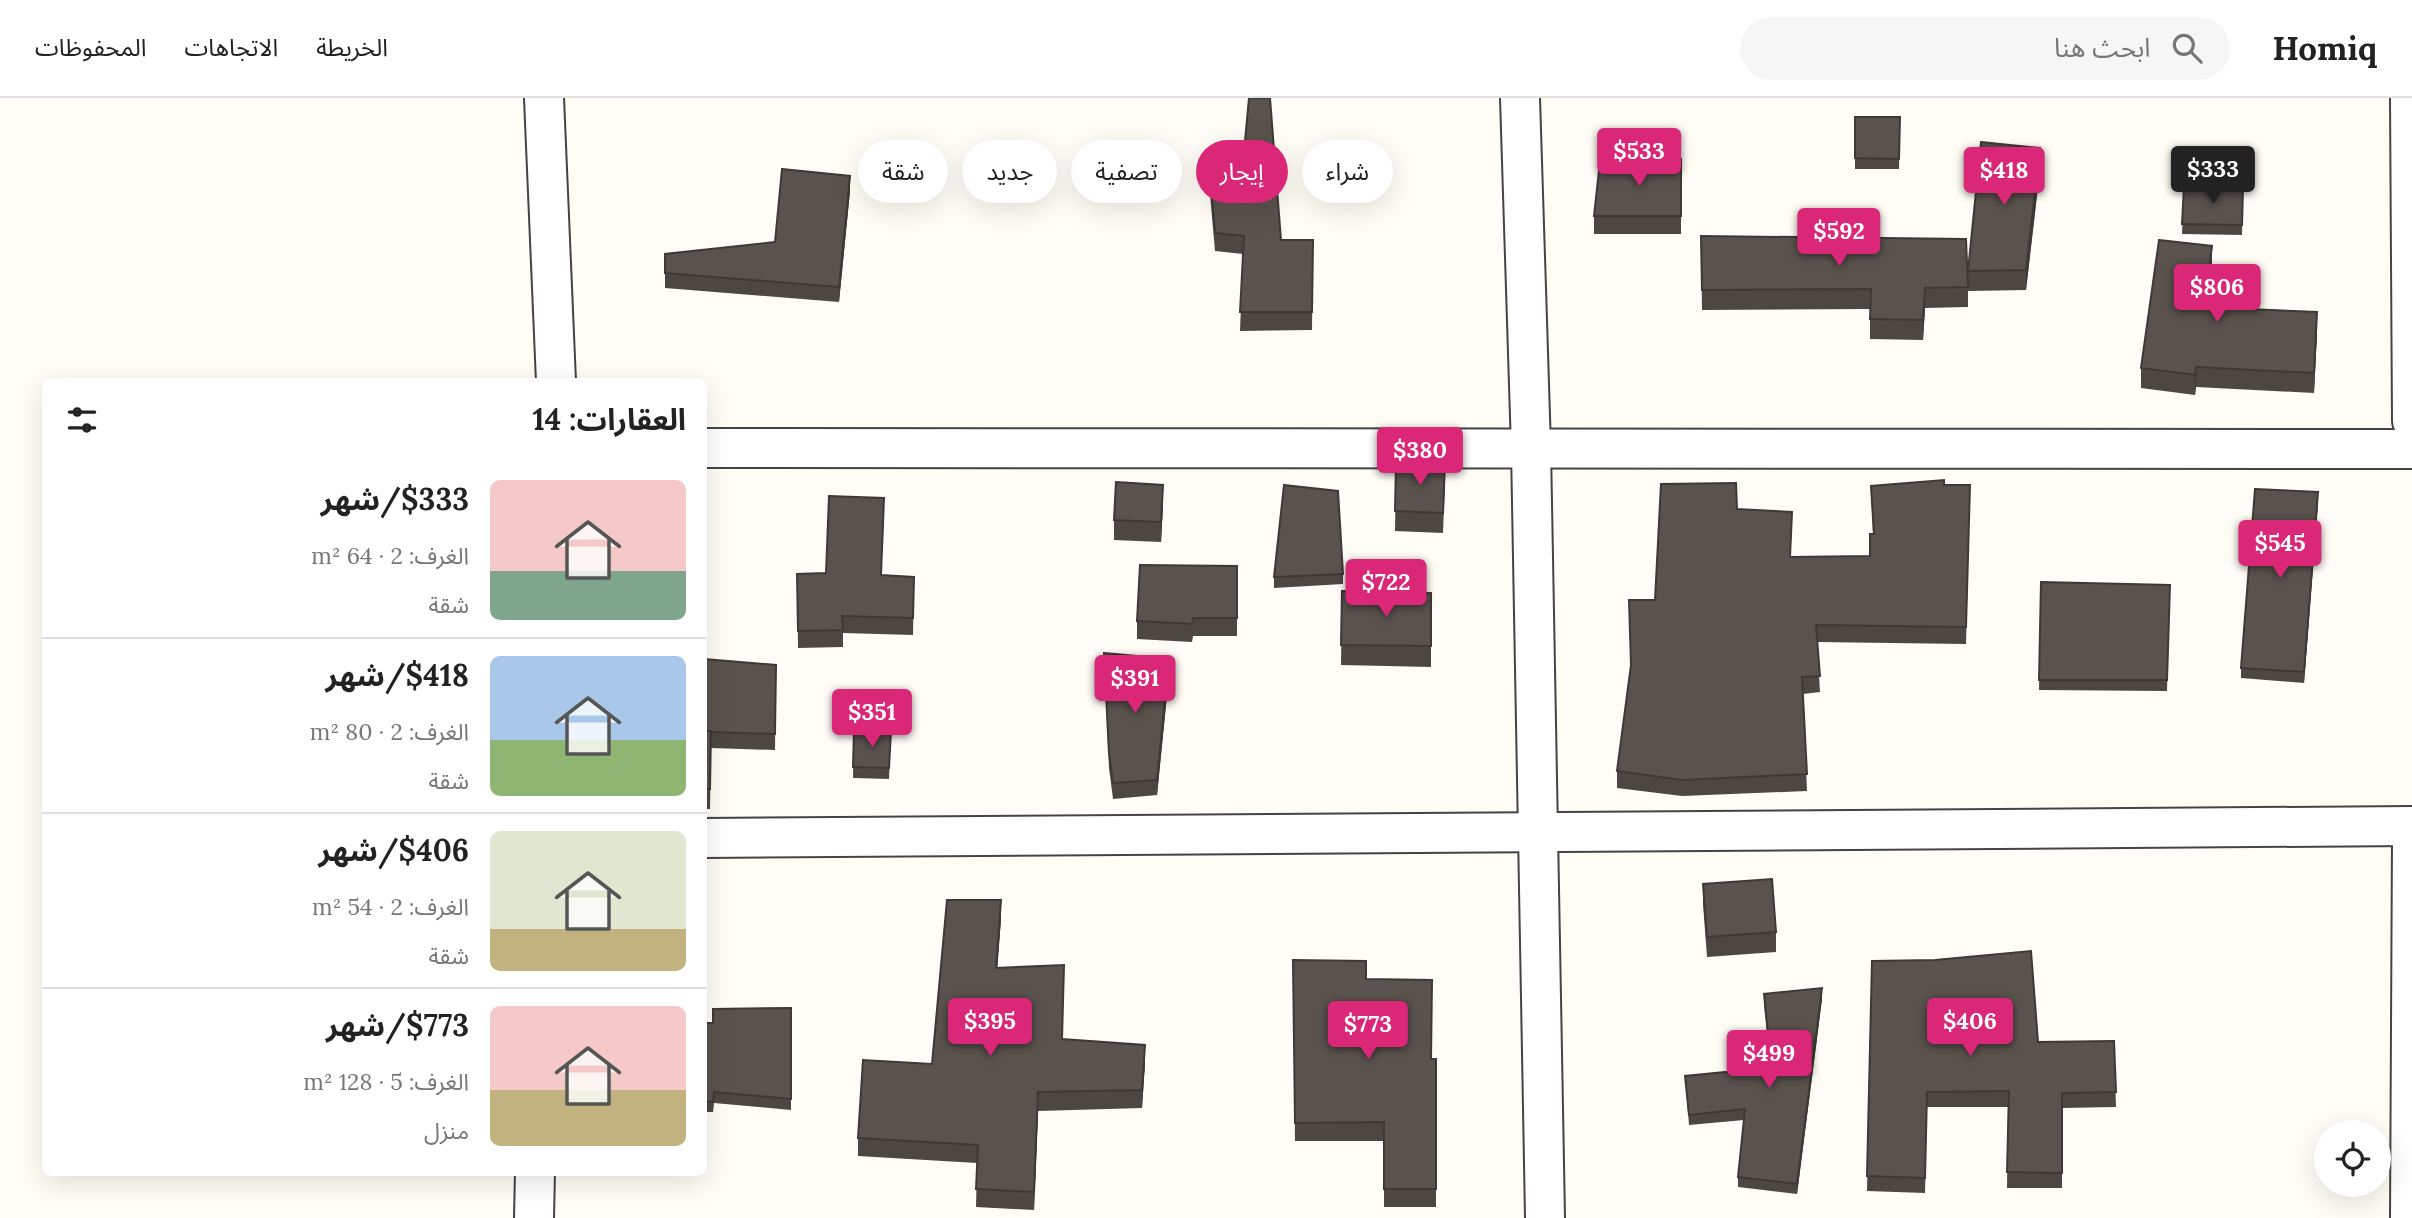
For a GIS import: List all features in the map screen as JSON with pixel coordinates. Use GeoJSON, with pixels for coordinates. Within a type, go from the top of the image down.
{"type":"FeatureCollection","features":[{"type":"Feature","properties":{"kind":"street"},"geometry":{"type":"LineString","coordinates":[[544,98],[556,378]]}},
{"type":"Feature","properties":{"kind":"street"},"geometry":{"type":"LineString","coordinates":[[1520,98],[1540,831],[1545,1218]]}},
{"type":"Feature","properties":{"kind":"street"},"geometry":{"type":"LineString","coordinates":[[2410,98],[2412,421]]}},
{"type":"Feature","properties":{"kind":"street"},"geometry":{"type":"LineString","coordinates":[[707,448],[2412,449]]}},
{"type":"Feature","properties":{"kind":"street"},"geometry":{"type":"LineString","coordinates":[[707,838],[2412,826]]}},
{"type":"Feature","properties":{"kind":"street"},"geometry":{"type":"LineString","coordinates":[[2410,1218],[2412,838]]}},
{"type":"Feature","properties":{"kind":"street"},"geometry":{"type":"LineString","coordinates":[[534,1218],[535,1176]]}},
{"type":"Feature","properties":{"kind":"building"},"geometry":{"type":"Polygon","coordinates":[[[1249,98],[1270,98],[1273,140],[1245,140],[1249,98]]]}},
{"type":"Feature","properties":{"kind":"building"},"geometry":{"type":"Polygon","coordinates":[[[1855,117],[1900,117],[1899,159],[1855,158],[1855,117]]]}},
{"type":"Feature","properties":{"kind":"building"},"geometry":{"type":"Polygon","coordinates":[[[1981,142],[2040,148],[2026,270],[1968,271],[1981,142]]]}},
{"type":"Feature","properties":{"kind":"building"},"geometry":{"type":"Polygon","coordinates":[[[1681,159],[1681,216],[1594,216],[1600,161],[1681,159]]]}},
{"type":"Feature","properties":{"kind":"building"},"geometry":{"type":"Polygon","coordinates":[[[782,169],[850,176],[839,287],[665,273],[665,254],[775,242],[782,169]]]}},
{"type":"Feature","properties":{"kind":"building"},"geometry":{"type":"Polygon","coordinates":[[[2184,186],[2243,188],[2242,225],[2182,224],[2184,186]]]}},
{"type":"Feature","properties":{"kind":"building"},"geometry":{"type":"Polygon","coordinates":[[[1212,203],[1278,203],[1281,240],[1313,240],[1312,312],[1240,312],[1244,236],[1215,233],[1212,203]]]}},
{"type":"Feature","properties":{"kind":"building"},"geometry":{"type":"Polygon","coordinates":[[[1701,236],[1966,239],[1968,287],[1925,288],[1923,320],[1870,319],[1871,289],[1702,290],[1701,236]]]}},
{"type":"Feature","properties":{"kind":"building"},"geometry":{"type":"Polygon","coordinates":[[[2159,240],[2212,246],[2204,307],[2317,312],[2314,373],[2196,367],[2195,375],[2141,368],[2159,240]]]}},
{"type":"Feature","properties":{"kind":"building"},"geometry":{"type":"Polygon","coordinates":[[[1396,461],[1445,462],[1443,513],[1395,511],[1396,461]]]}},
{"type":"Feature","properties":{"kind":"building"},"geometry":{"type":"Polygon","coordinates":[[[1944,480],[1944,485],[1970,485],[1966,627],[1816,625],[1820,676],[1802,677],[1807,774],[1682,780],[1617,771],[1631,665],[1629,600],[1655,600],[1661,484],[1736,483],[1737,509],[1792,512],[1790,557],[1870,556],[1870,534],[1874,534],[1871,486],[1944,480]]]}},
{"type":"Feature","properties":{"kind":"building"},"geometry":{"type":"Polygon","coordinates":[[[1116,482],[1163,485],[1161,522],[1114,520],[1116,482]]]}},
{"type":"Feature","properties":{"kind":"building"},"geometry":{"type":"Polygon","coordinates":[[[1284,485],[1338,491],[1343,574],[1274,577],[1284,485]]]}},
{"type":"Feature","properties":{"kind":"building"},"geometry":{"type":"Polygon","coordinates":[[[2255,489],[2318,492],[2304,672],[2241,668],[2255,489]]]}},
{"type":"Feature","properties":{"kind":"building"},"geometry":{"type":"Polygon","coordinates":[[[829,496],[884,498],[881,575],[914,577],[913,618],[842,616],[843,630],[798,631],[797,574],[826,573],[829,496]]]}},
{"type":"Feature","properties":{"kind":"building"},"geometry":{"type":"Polygon","coordinates":[[[1140,565],[1237,566],[1237,618],[1193,618],[1192,624],[1137,621],[1140,565]]]}},
{"type":"Feature","properties":{"kind":"building"},"geometry":{"type":"Polygon","coordinates":[[[2041,582],[2170,585],[2167,680],[2039,680],[2041,582]]]}},
{"type":"Feature","properties":{"kind":"building"},"geometry":{"type":"Polygon","coordinates":[[[1342,591],[1431,593],[1431,646],[1341,645],[1342,591]]]}},
{"type":"Feature","properties":{"kind":"building"},"geometry":{"type":"Polygon","coordinates":[[[1104,653],[1169,659],[1157,780],[1113,783],[1104,653]]]}},
{"type":"Feature","properties":{"kind":"building"},"geometry":{"type":"Polygon","coordinates":[[[707,659],[776,665],[775,734],[707,731],[707,659]]]}},
{"type":"Feature","properties":{"kind":"building"},"geometry":{"type":"Polygon","coordinates":[[[854,729],[891,731],[889,768],[853,767],[854,729]]]}},
{"type":"Feature","properties":{"kind":"building"},"geometry":{"type":"Polygon","coordinates":[[[707,731],[711,731],[710,789],[707,789],[707,731]]]}},
{"type":"Feature","properties":{"kind":"building"},"geometry":{"type":"Polygon","coordinates":[[[1772,879],[1776,932],[1707,937],[1703,884],[1772,879]]]}},
{"type":"Feature","properties":{"kind":"building"},"geometry":{"type":"Polygon","coordinates":[[[947,900],[1001,900],[996,968],[1064,965],[1062,1039],[1145,1045],[1142,1090],[1038,1092],[1034,1192],[976,1189],[978,1145],[858,1138],[863,1060],[932,1064],[947,900]]]}},
{"type":"Feature","properties":{"kind":"building"},"geometry":{"type":"Polygon","coordinates":[[[2031,951],[2038,1042],[2114,1041],[2116,1092],[2062,1093],[2062,1173],[2007,1172],[2009,1091],[1927,1092],[1925,1178],[1867,1176],[1872,961],[1935,960],[2031,951]]]}},
{"type":"Feature","properties":{"kind":"building"},"geometry":{"type":"Polygon","coordinates":[[[1293,960],[1366,961],[1366,979],[1432,980],[1431,1059],[1436,1059],[1436,1189],[1384,1189],[1384,1122],[1295,1123],[1293,960]]]}},
{"type":"Feature","properties":{"kind":"building"},"geometry":{"type":"Polygon","coordinates":[[[1822,988],[1797,1184],[1738,1177],[1745,1109],[1689,1115],[1685,1076],[1766,1068],[1766,1052],[1770,1052],[1764,994],[1822,988]]]}},
{"type":"Feature","properties":{"kind":"building"},"geometry":{"type":"Polygon","coordinates":[[[791,1008],[791,1099],[714,1092],[713,1102],[707,1101],[707,1023],[713,1023],[713,1009],[791,1008]]]}}]}
